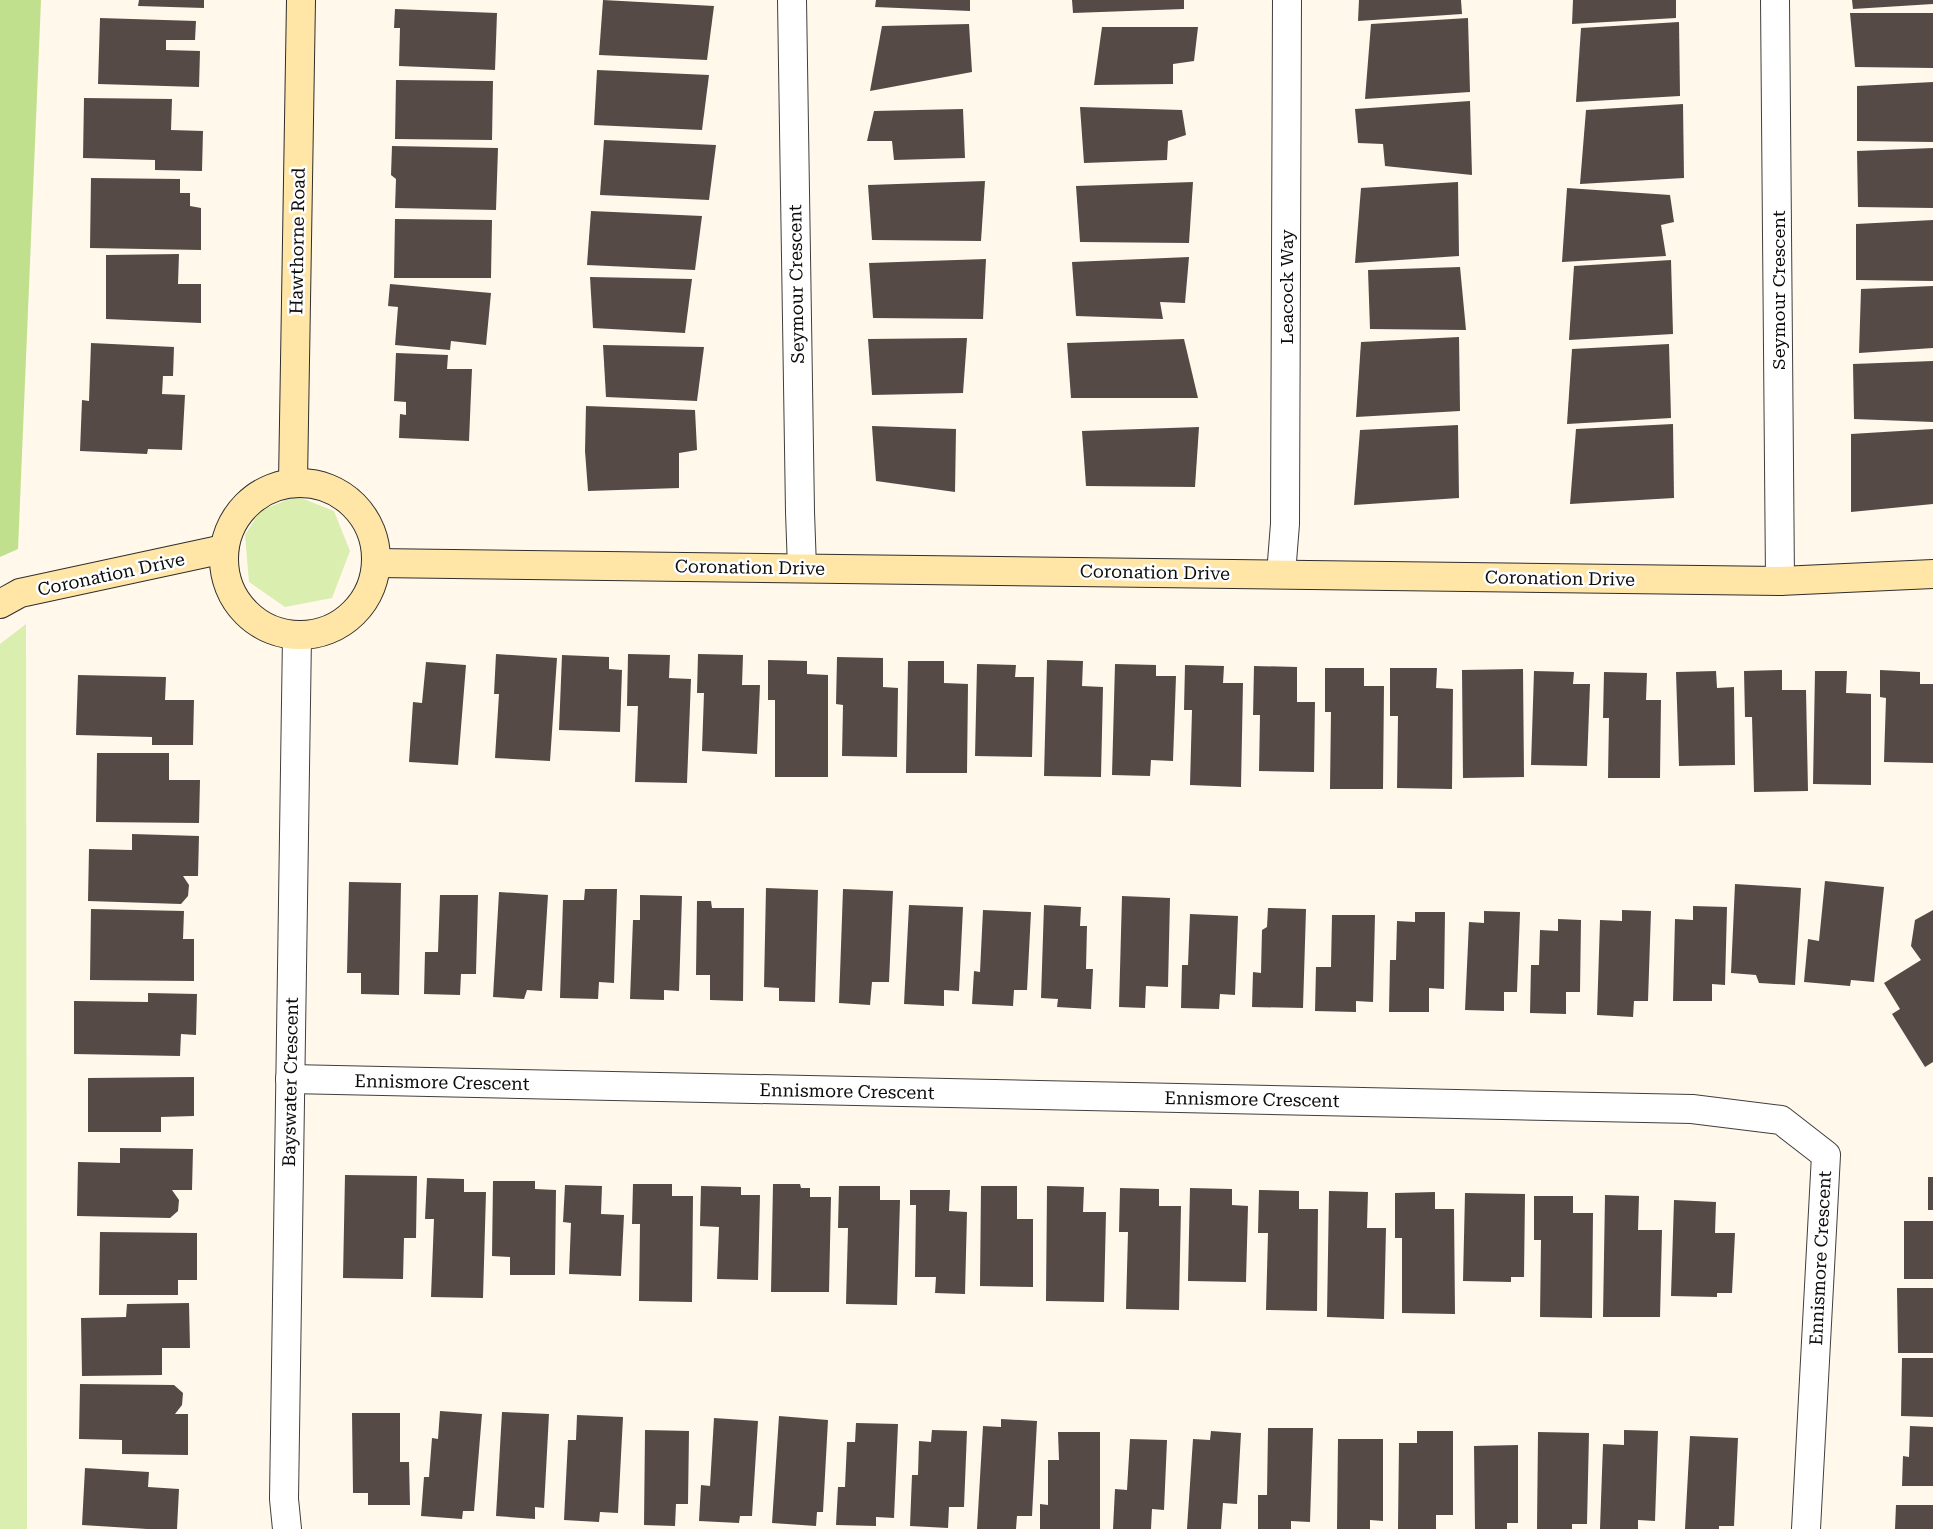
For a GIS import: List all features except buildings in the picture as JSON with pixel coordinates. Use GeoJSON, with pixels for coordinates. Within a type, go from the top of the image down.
{"type":"FeatureCollection","features":[{"type":"Feature","properties":{"kind":"street","name":"Hawthorne Road"},"geometry":{"type":"LineString","coordinates":[[293,482],[301,0]]}},
{"type":"Feature","properties":{"kind":"street","name":"Seymour Crescent"},"geometry":{"type":"LineString","coordinates":[[792,0],[802,568]]}},
{"type":"Feature","properties":{"kind":"street","name":"Leacock Way"},"geometry":{"type":"LineString","coordinates":[[1281,574],[1284,524],[1287,0]]}},
{"type":"Feature","properties":{"kind":"street","name":"Seymour Crescent"},"geometry":{"type":"LineString","coordinates":[[1775,0],[1780,580]]}},
{"type":"Feature","properties":{"kind":"street"},"geometry":{"type":"LineString","coordinates":[[293,482],[310,482],[325,486],[353,503],[371,530],[375,546],[376,563],[371,586],[359,606],[341,623],[320,632],[297,636],[272,630],[250,617],[234,598],[224,574],[224,549],[231,524],[247,503],[268,488],[293,482]]}},
{"type":"Feature","properties":{"kind":"street","name":"Coronation Drive"},"geometry":{"type":"LineString","coordinates":[[0,604],[20,594],[224,549]]}},
{"type":"Feature","properties":{"kind":"street","name":"Coronation Drive"},"geometry":{"type":"LineString","coordinates":[[376,563],[1780,580],[1933,574]]}},
{"type":"Feature","properties":{"kind":"street","name":"Bayswater Crescent"},"geometry":{"type":"LineString","coordinates":[[287,1529],[284,1499],[297,636]]}},
{"type":"Feature","properties":{"kind":"street","name":"Ennismore Crescent"},"geometry":{"type":"LineString","coordinates":[[290,1079],[1692,1109],[1781,1120],[1826,1155],[1806,1529]]}},
{"type":"Feature","properties":{"kind":"green space"},"geometry":{"type":"Polygon","coordinates":[[[0,0],[41,0],[18,549],[0,557],[0,0]]]}},
{"type":"Feature","properties":{"kind":"green space"},"geometry":{"type":"Polygon","coordinates":[[[296,496],[334,511],[350,551],[332,598],[285,607],[249,582],[245,535],[260,511],[296,496]]]}},
{"type":"Feature","properties":{"kind":"green space"},"geometry":{"type":"Polygon","coordinates":[[[26,624],[27,1529],[0,1529],[0,644],[26,624]]]}}]}
